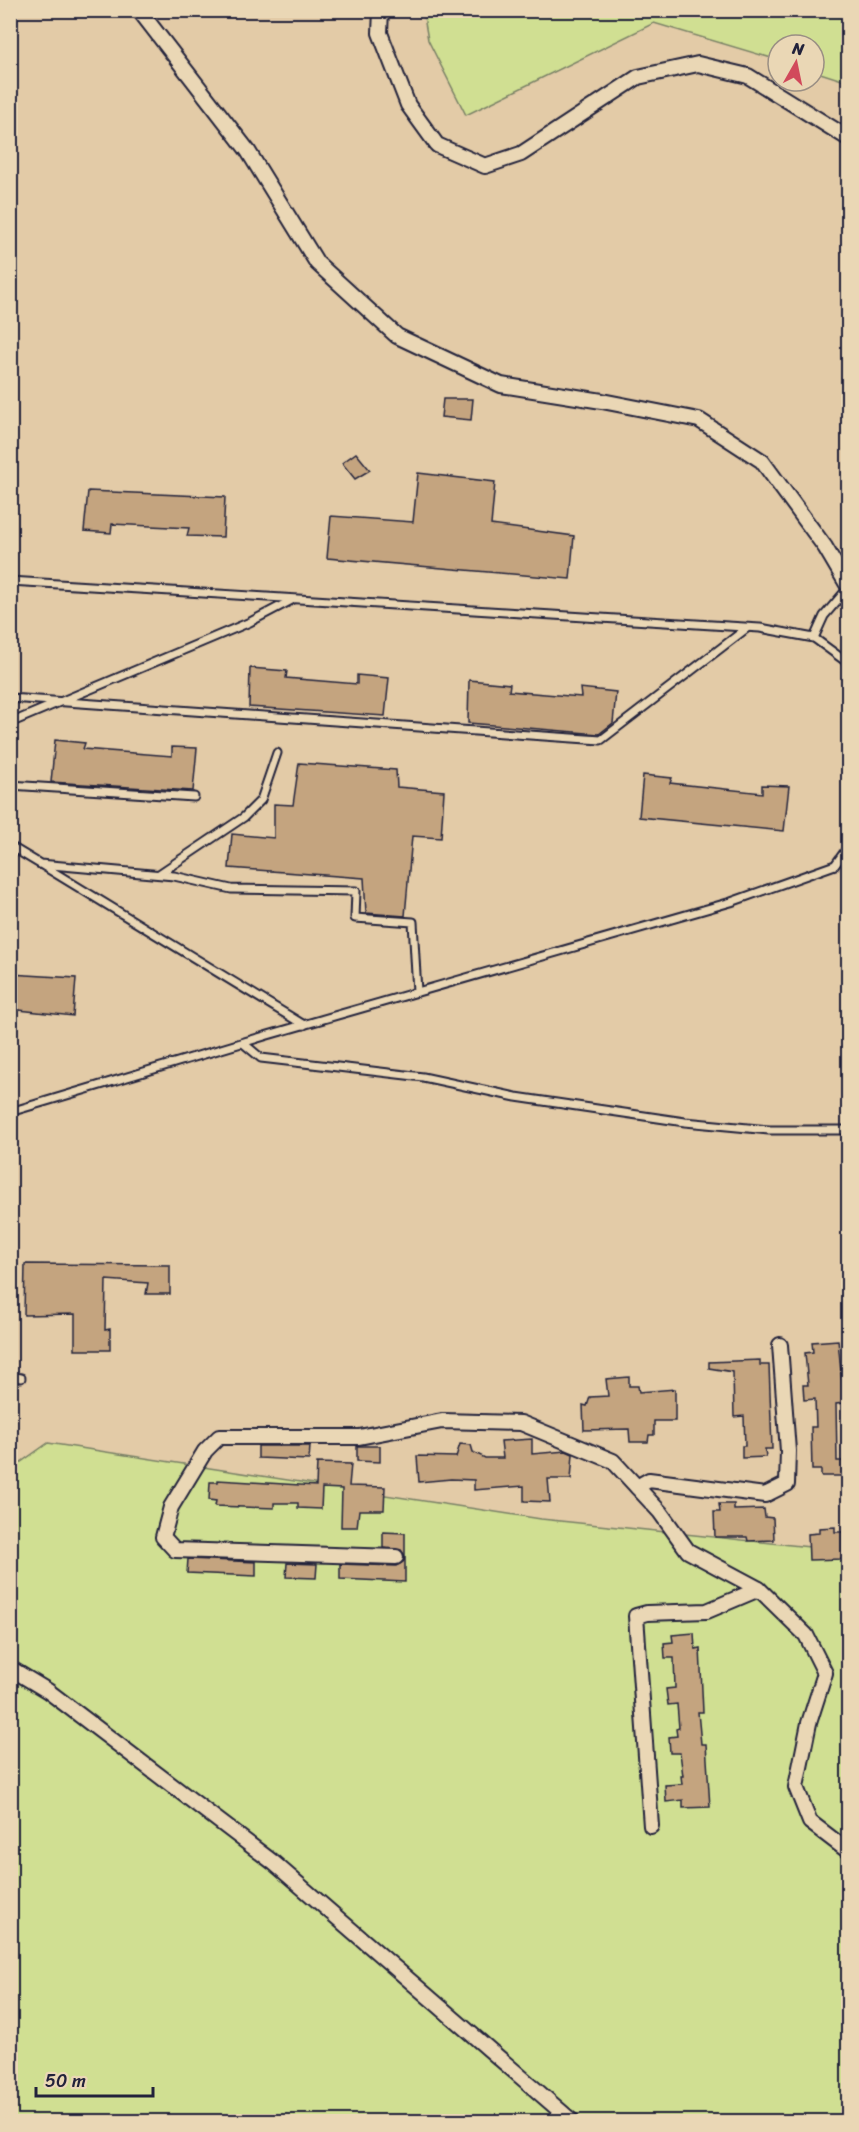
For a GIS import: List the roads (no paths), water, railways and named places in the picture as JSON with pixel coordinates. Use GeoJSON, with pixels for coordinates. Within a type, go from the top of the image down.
{"type":"FeatureCollection","features":[{"type":"Feature","properties":{"kind":"street"},"geometry":{"type":"LineString","coordinates":[[139,10],[248,152],[317,263],[396,336],[501,385],[602,401],[699,420],[762,461],[825,547],[849,587]]}},
{"type":"Feature","properties":{"kind":"street"},"geometry":{"type":"LineString","coordinates":[[381,10],[380,33],[408,105],[437,144],[485,166],[521,153],[638,77],[698,64],[748,76],[849,138]]}},
{"type":"Feature","properties":{"kind":"street"},"geometry":{"type":"LineString","coordinates":[[637,1487],[649,1480],[765,1495],[787,1484],[788,1451],[780,1345]]}},
{"type":"Feature","properties":{"kind":"street"},"geometry":{"type":"LineString","coordinates":[[396,1557],[176,1550],[163,1537],[171,1507],[204,1451],[219,1437],[359,1437],[442,1421],[520,1423],[613,1461],[660,1512],[688,1551],[759,1589],[806,1635],[825,1673],[809,1723],[796,1787],[810,1822],[849,1851]]}},
{"type":"Feature","properties":{"kind":"street"},"geometry":{"type":"LineString","coordinates":[[651,1826],[636,1616],[647,1613],[707,1611],[759,1589]]}},
{"type":"Feature","properties":{"kind":"street"},"geometry":{"type":"LineString","coordinates":[[10,1668],[48,1691],[274,1863],[573,2121]]}},
{"type":"Feature","properties":{"kind":"lane"},"geometry":{"type":"LineString","coordinates":[[10,581],[747,628],[814,638],[849,663]]}},
{"type":"Feature","properties":{"kind":"lane"},"geometry":{"type":"LineString","coordinates":[[814,638],[824,616],[849,587]]}},
{"type":"Feature","properties":{"kind":"lane"},"geometry":{"type":"LineString","coordinates":[[10,723],[250,622],[294,599]]}},
{"type":"Feature","properties":{"kind":"lane"},"geometry":{"type":"LineString","coordinates":[[10,698],[601,740],[747,628]]}},
{"type":"Feature","properties":{"kind":"lane"},"geometry":{"type":"LineString","coordinates":[[159,874],[244,817],[261,800],[277,753]]}},
{"type":"Feature","properties":{"kind":"lane"},"geometry":{"type":"LineString","coordinates":[[10,784],[194,797]]}},
{"type":"Feature","properties":{"kind":"lane"},"geometry":{"type":"LineString","coordinates":[[10,846],[304,1025]]}},
{"type":"Feature","properties":{"kind":"lane"},"geometry":{"type":"LineString","coordinates":[[10,1112],[731,902],[835,865],[849,847]]}},
{"type":"Feature","properties":{"kind":"lane"},"geometry":{"type":"LineString","coordinates":[[40,864],[159,874],[231,889],[356,891],[355,918],[413,922],[417,992]]}},
{"type":"Feature","properties":{"kind":"lane"},"geometry":{"type":"LineString","coordinates":[[243,1043],[261,1058],[423,1077],[516,1098],[686,1122],[769,1130],[849,1130]]}},
{"type":"Feature","properties":{"kind":"lane"},"geometry":{"type":"LineString","coordinates":[[10,1376],[21,1378]]}}]}
